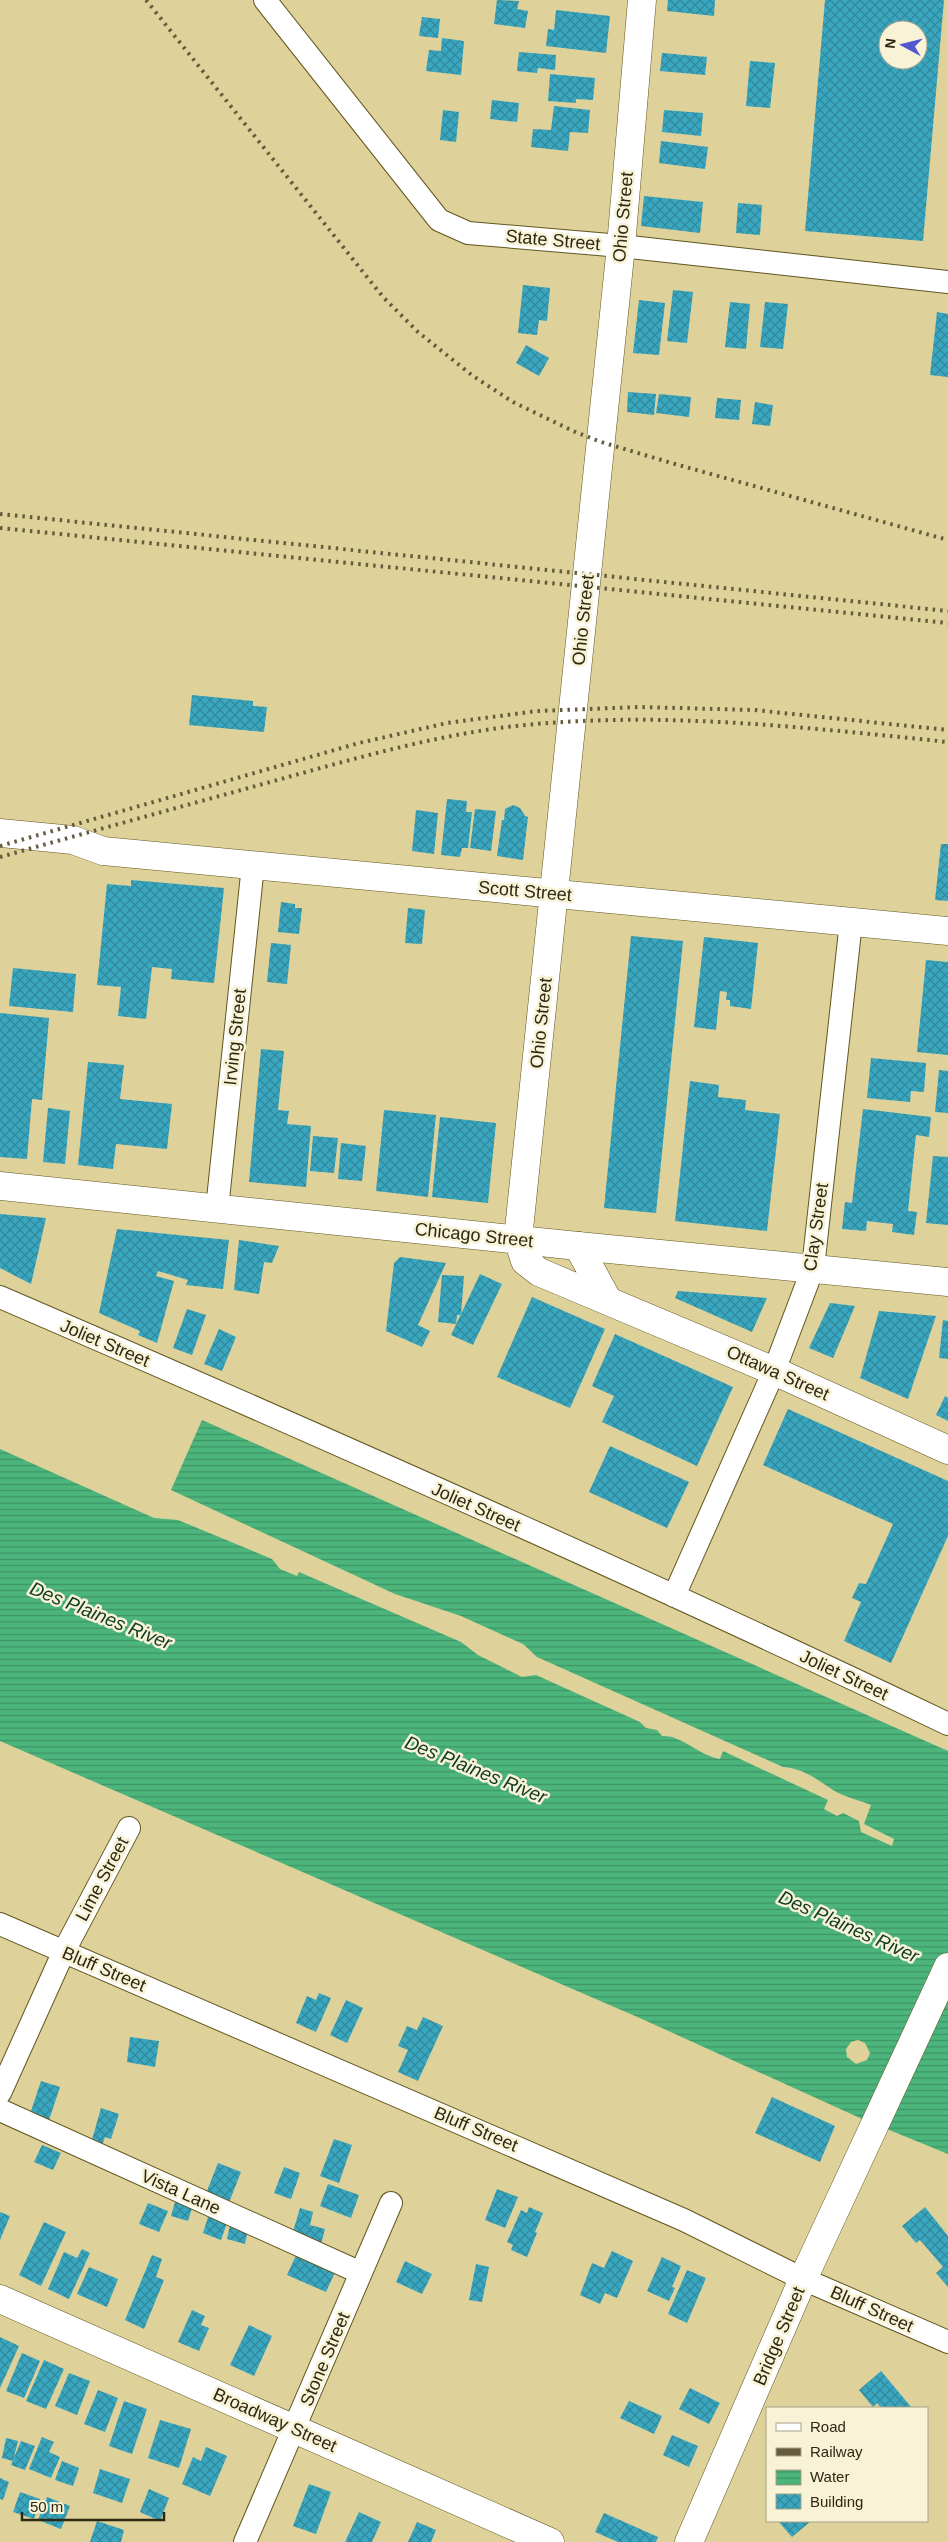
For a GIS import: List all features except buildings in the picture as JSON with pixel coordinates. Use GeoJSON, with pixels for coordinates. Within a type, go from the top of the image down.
{"type":"FeatureCollection","features":[{"type":"Feature","properties":{"kind":"street","name":"State Street"},"geometry":{"type":"LineString","coordinates":[[265,0],[439,220],[468,232],[621,246],[948,282]]}},
{"type":"Feature","properties":{"kind":"street","name":"Ohio Street"},"geometry":{"type":"LineString","coordinates":[[518,1240],[621,246],[642,0]]}},
{"type":"Feature","properties":{"kind":"street","name":"Scott Street"},"geometry":{"type":"LineString","coordinates":[[0,833],[73,840],[103,851]]}},
{"type":"Feature","properties":{"kind":"street","name":"Scott Street"},"geometry":{"type":"LineString","coordinates":[[0,850],[70,856],[103,851],[948,931]]}},
{"type":"Feature","properties":{"kind":"street","name":"Irving Street"},"geometry":{"type":"LineString","coordinates":[[217,1209],[253,865]]}},
{"type":"Feature","properties":{"kind":"street","name":"Clay Street"},"geometry":{"type":"LineString","coordinates":[[674,1596],[774,1371],[814,1268],[851,922]]}},
{"type":"Feature","properties":{"kind":"street","name":"Chicago Street"},"geometry":{"type":"LineString","coordinates":[[0,1186],[518,1240],[948,1282]]}},
{"type":"Feature","properties":{"kind":"street","name":"Ottawa Street"},"geometry":{"type":"LineString","coordinates":[[518,1240],[525,1261],[539,1272],[607,1299],[774,1371],[948,1450]]}},
{"type":"Feature","properties":{"kind":"street"},"geometry":{"type":"LineString","coordinates":[[578,1246],[607,1299]]}},
{"type":"Feature","properties":{"kind":"street","name":"Joliet Street"},"geometry":{"type":"LineString","coordinates":[[0,1297],[240,1400],[674,1596],[948,1724]]}},
{"type":"Feature","properties":{"kind":"street","name":"Lime Street"},"geometry":{"type":"LineString","coordinates":[[0,2093],[64,1951],[129,1828]]}},
{"type":"Feature","properties":{"kind":"street","name":"Bluff Street"},"geometry":{"type":"LineString","coordinates":[[0,1924],[684,2220],[803,2279],[948,2342]]}},
{"type":"Feature","properties":{"kind":"street","name":"Bridge Street"},"geometry":{"type":"LineString","coordinates":[[689,2542],[803,2279],[948,1967]]}},
{"type":"Feature","properties":{"kind":"street","name":"Vista Lane"},"geometry":{"type":"LineString","coordinates":[[0,2110],[361,2273]]}},
{"type":"Feature","properties":{"kind":"street","name":"Stone Street"},"geometry":{"type":"LineString","coordinates":[[245,2542],[391,2203]]}},
{"type":"Feature","properties":{"kind":"street","name":"Broadway Street"},"geometry":{"type":"LineString","coordinates":[[0,2298],[550,2542]]}},
{"type":"Feature","properties":{"kind":"water","name":"Des Plaines River"},"geometry":{"type":"Polygon","coordinates":[[[202,1420],[948,1751],[948,2154],[860,2118],[642,2019],[0,1741],[0,1449],[154,1518],[178,1520],[272,1559],[280,1569],[297,1576],[299,1572],[461,1642],[478,1655],[522,1677],[536,1675],[640,1722],[646,1728],[657,1730],[662,1736],[684,1742],[705,1754],[720,1759],[723,1751],[828,1800],[824,1809],[837,1816],[843,1813],[859,1821],[861,1832],[892,1846],[894,1839],[864,1824],[871,1805],[847,1797],[804,1772],[783,1767],[537,1657],[523,1644],[461,1616],[395,1594],[171,1490],[202,1420]],[[858,2040],[851,2042],[846,2049],[847,2057],[856,2064],[867,2060],[870,2053],[865,2043],[858,2040]]]}},
{"type":"Feature","properties":{"kind":"railway"},"geometry":{"type":"LineString","coordinates":[[146,0],[383,297],[418,332],[473,376],[513,402],[573,431],[601,442],[948,540]]}},
{"type":"Feature","properties":{"kind":"railway"},"geometry":{"type":"LineString","coordinates":[[0,514],[948,611]]}},
{"type":"Feature","properties":{"kind":"railway"},"geometry":{"type":"LineString","coordinates":[[0,528],[948,623]]}},
{"type":"Feature","properties":{"kind":"railway"},"geometry":{"type":"LineString","coordinates":[[0,846],[359,743],[447,723],[537,711],[640,707],[754,710],[948,730]]}},
{"type":"Feature","properties":{"kind":"railway"},"geometry":{"type":"LineString","coordinates":[[0,857],[375,753],[439,738],[504,727],[587,721],[691,721],[794,727],[948,742]]}}]}
